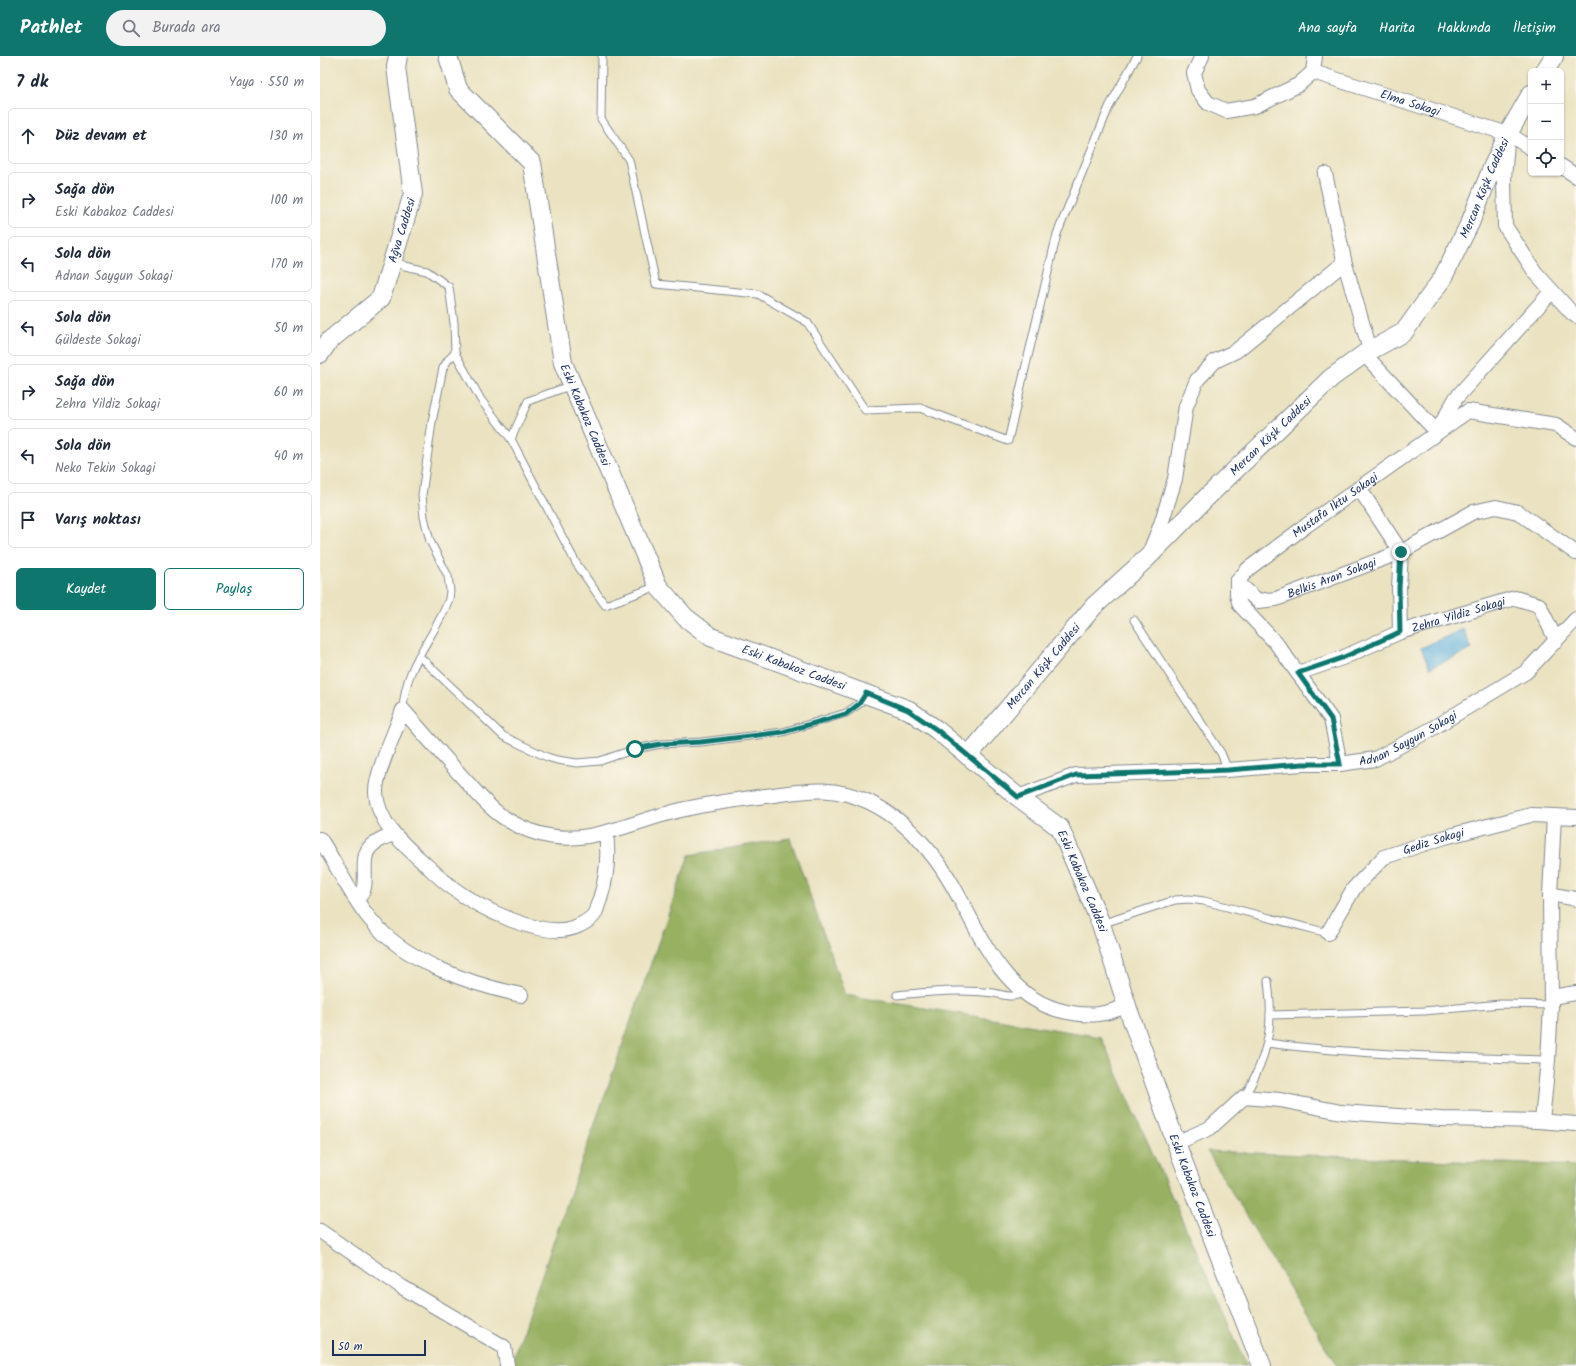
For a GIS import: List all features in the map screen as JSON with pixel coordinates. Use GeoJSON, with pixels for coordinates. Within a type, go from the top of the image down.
{"type":"FeatureCollection","features":[{"type":"Feature","properties":{"kind":"street","name":"Ağva Caddesi"},"geometry":{"type":"LineString","coordinates":[[320,354],[329,341],[381,298],[413,194],[396,67],[398,56]]}},
{"type":"Feature","properties":{"kind":"street","name":"Eski Kabakoz Caddesi"},"geometry":{"type":"LineString","coordinates":[[448,56],[458,89],[532,163],[563,362],[658,586],[685,617],[711,637],[866,693],[908,710],[937,730],[1018,797],[1060,828],[1101,924],[1127,1005],[1176,1143],[1262,1366]]}},
{"type":"Feature","properties":{"kind":"street"},"geometry":{"type":"LineString","coordinates":[[1202,56],[1194,73],[1198,90],[1208,103],[1226,111],[1255,106],[1298,86],[1313,72],[1315,56]]}},
{"type":"Feature","properties":{"kind":"street"},"geometry":{"type":"LineString","coordinates":[[1547,68],[1554,56]]}},
{"type":"Feature","properties":{"kind":"street","name":"Elma Sokagi"},"geometry":{"type":"LineString","coordinates":[[1313,72],[1508,134],[1528,146]]}},
{"type":"Feature","properties":{"kind":"street","name":"Mercan Köşk Caddesi"},"geometry":{"type":"LineString","coordinates":[[968,756],[1094,606],[1147,558],[1206,498],[1331,378],[1367,352],[1404,332],[1442,279],[1470,223],[1492,168],[1508,134],[1528,99]]}},
{"type":"Feature","properties":{"kind":"street"},"geometry":{"type":"LineString","coordinates":[[1508,134],[1504,179],[1505,226],[1535,272],[1576,316]]}},
{"type":"Feature","properties":{"kind":"street"},"geometry":{"type":"LineString","coordinates":[[1325,174],[1367,352],[1437,432]]}},
{"type":"Feature","properties":{"kind":"street"},"geometry":{"type":"LineString","coordinates":[[1147,558],[1161,524],[1175,479],[1186,406],[1197,380],[1215,361],[1236,351],[1339,267],[1346,264]]}},
{"type":"Feature","properties":{"kind":"street","name":"Mustafa Iktu Sokagi"},"geometry":{"type":"LineString","coordinates":[[1437,432],[1456,398],[1552,291]]}},
{"type":"Feature","properties":{"kind":"street","name":"Mustafa Iktu Sokagi"},"geometry":{"type":"LineString","coordinates":[[1237,582],[1248,569],[1468,411],[1556,425],[1576,438]]}},
{"type":"Feature","properties":{"kind":"street"},"geometry":{"type":"LineString","coordinates":[[1359,488],[1401,552],[1399,588],[1400,632]]}},
{"type":"Feature","properties":{"kind":"street","name":"Belkis Aran Sokagi"},"geometry":{"type":"LineString","coordinates":[[1237,582],[1258,600],[1276,599],[1401,552],[1473,512],[1496,507],[1518,512],[1576,552]]}},
{"type":"Feature","properties":{"kind":"street"},"geometry":{"type":"LineString","coordinates":[[1237,582],[1237,595],[1240,605],[1276,643],[1331,719],[1340,764]]}},
{"type":"Feature","properties":{"kind":"street","name":"Zehra Yildiz Sokagi"},"geometry":{"type":"LineString","coordinates":[[1298,673],[1342,658],[1400,632],[1515,598],[1539,605],[1556,640]]}},
{"type":"Feature","properties":{"kind":"street","name":"Adnan Saygun Sokagi"},"geometry":{"type":"LineString","coordinates":[[1018,797],[1076,775],[1228,770],[1302,764],[1340,764],[1376,759],[1428,731],[1526,672],[1576,619]]}},
{"type":"Feature","properties":{"kind":"street"},"geometry":{"type":"LineString","coordinates":[[606,833],[608,857],[606,872],[595,913],[583,924],[576,927],[554,930],[522,923],[477,904],[449,886],[393,834],[379,807],[376,795],[376,782],[403,710],[484,801],[502,816],[520,827],[544,835],[579,838],[606,833],[679,810],[813,789],[847,794],[869,803],[888,814],[914,834],[944,871],[983,942],[1009,978],[1023,992],[1038,1002],[1058,1010],[1078,1014],[1096,1015],[1114,1011],[1127,1005]]}},
{"type":"Feature","properties":{"kind":"street","name":"Gediz Sokagi"},"geometry":{"type":"LineString","coordinates":[[1328,933],[1354,888],[1384,857],[1445,837],[1530,815],[1576,817]]}},
{"type":"Feature","properties":{"kind":"street"},"geometry":{"type":"LineString","coordinates":[[1542,1121],[1548,1060],[1551,1001],[1550,894],[1554,816]]}},
{"type":"Feature","properties":{"kind":"street"},"geometry":{"type":"LineString","coordinates":[[356,899],[361,895],[364,889],[365,858],[368,850],[376,842],[393,834]]}},
{"type":"Feature","properties":{"kind":"street"},"geometry":{"type":"LineString","coordinates":[[320,839],[356,899],[371,920],[393,940],[426,962],[444,971],[475,983],[522,995]]}},
{"type":"Feature","properties":{"kind":"street"},"geometry":{"type":"LineString","coordinates":[[1550,894],[1576,899]]}},
{"type":"Feature","properties":{"kind":"street"},"geometry":{"type":"LineString","coordinates":[[1551,1001],[1576,993]]}},
{"type":"Feature","properties":{"kind":"street"},"geometry":{"type":"LineString","coordinates":[[1176,1143],[1210,1128],[1244,1097],[1280,1100],[1341,1112],[1441,1119],[1542,1121],[1576,1124]]}},
{"type":"Feature","properties":{"kind":"street"},"geometry":{"type":"LineString","coordinates":[[320,1231],[402,1287],[504,1347],[507,1365]]}},
{"type":"Feature","properties":{"kind":"lane"},"geometry":{"type":"LineString","coordinates":[[602,56],[601,119],[629,160],[656,284],[758,294],[807,322],[865,410],[920,408],[1008,442],[1057,234],[1109,107],[1137,56]]}},
{"type":"Feature","properties":{"kind":"lane"},"geometry":{"type":"LineString","coordinates":[[393,259],[405,266],[427,271],[449,287],[454,324],[455,354],[481,400],[511,439],[576,563],[605,605],[658,586]]}},
{"type":"Feature","properties":{"kind":"lane"},"geometry":{"type":"LineString","coordinates":[[403,710],[407,681],[447,606],[450,591],[448,576],[429,535],[424,517],[422,495],[432,422],[443,368],[448,360],[455,354]]}},
{"type":"Feature","properties":{"kind":"lane"},"geometry":{"type":"LineString","coordinates":[[511,439],[528,402],[572,385]]}},
{"type":"Feature","properties":{"kind":"lane"},"geometry":{"type":"LineString","coordinates":[[1134,620],[1221,753],[1228,770]]}},
{"type":"Feature","properties":{"kind":"lane"},"geometry":{"type":"LineString","coordinates":[[419,656],[503,736],[547,757],[577,764],[600,761],[635,749],[661,744],[701,742],[783,732],[846,714],[859,704],[866,693]]}},
{"type":"Feature","properties":{"kind":"lane"},"geometry":{"type":"LineString","coordinates":[[1101,924],[1175,900],[1189,899],[1204,901],[1328,933]]}},
{"type":"Feature","properties":{"kind":"lane"},"geometry":{"type":"LineString","coordinates":[[1244,1097],[1258,1071],[1267,1043],[1270,1015],[1268,981]]}},
{"type":"Feature","properties":{"kind":"lane"},"geometry":{"type":"LineString","coordinates":[[897,995],[978,991],[1014,997],[1023,992]]}},
{"type":"Feature","properties":{"kind":"lane"},"geometry":{"type":"LineString","coordinates":[[1270,1015],[1424,1010],[1551,1001]]}},
{"type":"Feature","properties":{"kind":"lane"},"geometry":{"type":"LineString","coordinates":[[1267,1043],[1305,1048],[1439,1056],[1548,1060]]}},
{"type":"Feature","properties":{"kind":"green space"},"geometry":{"type":"Polygon","coordinates":[[[790,838],[845,995],[1101,1037],[1247,1366],[510,1366],[689,855],[790,838]]]}},
{"type":"Feature","properties":{"kind":"green space"},"geometry":{"type":"Polygon","coordinates":[[[1207,1151],[1576,1166],[1576,1366],[1337,1366],[1207,1151]]]}},
{"type":"Feature","properties":{"kind":"water"},"geometry":{"type":"Polygon","coordinates":[[[1463,629],[1472,649],[1430,668],[1421,648],[1463,629]]]}},
{"type":"Feature","properties":{"kind":"route"},"geometry":{"type":"LineString","coordinates":[[635,749],[661,744],[701,742],[783,732],[846,714],[859,704],[866,693],[908,710],[937,730],[1018,797],[1076,775],[1228,770],[1302,764],[1340,764],[1331,719],[1298,673],[1342,658],[1400,632],[1399,588],[1401,552]]}}]}
